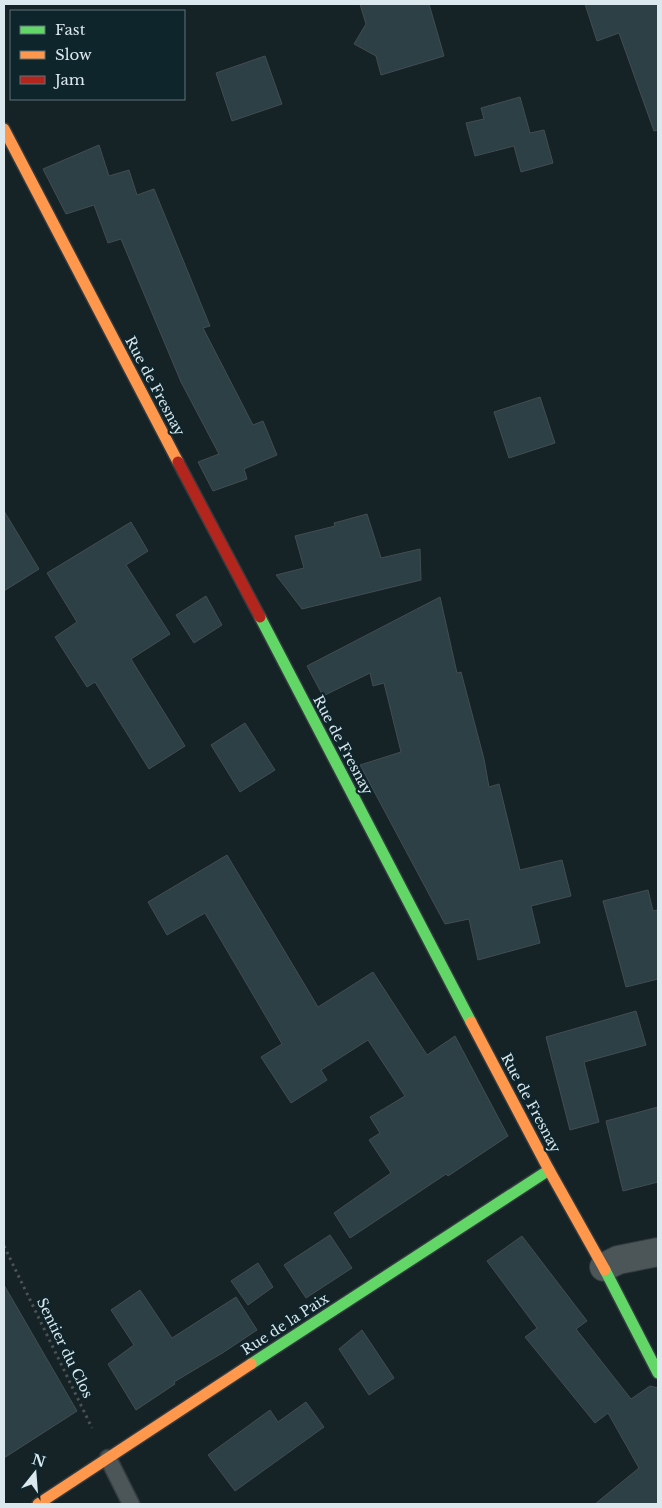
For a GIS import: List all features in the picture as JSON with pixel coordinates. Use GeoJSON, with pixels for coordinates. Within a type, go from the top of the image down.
{"type":"FeatureCollection","features":[{"type":"Feature","properties":{"kind":"street","name":"Rue de Fresnay"},"geometry":{"type":"LineString","coordinates":[[4,129],[549,1170],[604,1267],[658,1373]]}},
{"type":"Feature","properties":{"kind":"street","name":"Rue de la Paix"},"geometry":{"type":"LineString","coordinates":[[38,1504],[549,1170]]}},
{"type":"Feature","properties":{"kind":"street"},"geometry":{"type":"LineString","coordinates":[[604,1267],[618,1260],[658,1252]]}},
{"type":"Feature","properties":{"kind":"lane"},"geometry":{"type":"LineString","coordinates":[[108,1458],[131,1504]]}},
{"type":"Feature","properties":{"kind":"path","name":"Sentier du Clos"},"geometry":{"type":"LineString","coordinates":[[4,1246],[69,1384],[108,1458]]}},
{"type":"Feature","properties":{"kind":"building"},"geometry":{"type":"Polygon","coordinates":[[[360,4],[429,4],[444,56],[381,75],[376,56],[354,44],[366,24],[360,4]]]}},
{"type":"Feature","properties":{"kind":"building"},"geometry":{"type":"Polygon","coordinates":[[[585,4],[658,4],[658,130],[654,131],[619,33],[597,41],[585,4]]]}},
{"type":"Feature","properties":{"kind":"building"},"geometry":{"type":"Polygon","coordinates":[[[265,56],[282,104],[232,121],[216,73],[265,56]]]}},
{"type":"Feature","properties":{"kind":"building"},"geometry":{"type":"Polygon","coordinates":[[[520,97],[530,133],[544,130],[553,163],[521,172],[514,146],[475,156],[466,123],[484,119],[481,108],[520,97]]]}},
{"type":"Feature","properties":{"kind":"building"},"geometry":{"type":"Polygon","coordinates":[[[99,145],[109,176],[129,170],[137,195],[154,189],[210,326],[203,328],[253,425],[263,421],[277,455],[244,469],[247,479],[213,491],[198,462],[219,454],[181,382],[121,239],[108,243],[94,205],[66,214],[43,169],[99,145]]]}},
{"type":"Feature","properties":{"kind":"building"},"geometry":{"type":"Polygon","coordinates":[[[540,397],[555,443],[509,458],[494,412],[540,397]]]}},
{"type":"Feature","properties":{"kind":"building"},"geometry":{"type":"Polygon","coordinates":[[[4,511],[39,569],[4,591],[4,511]]]}},
{"type":"Feature","properties":{"kind":"building"},"geometry":{"type":"Polygon","coordinates":[[[367,514],[381,558],[420,549],[421,580],[302,609],[276,575],[304,568],[295,536],[335,526],[334,523],[367,514]]]}},
{"type":"Feature","properties":{"kind":"building"},"geometry":{"type":"Polygon","coordinates":[[[131,522],[148,551],[126,565],[170,634],[131,659],[185,746],[149,769],[95,682],[87,687],[55,637],[77,622],[47,573],[131,522]]]}},
{"type":"Feature","properties":{"kind":"building"},"geometry":{"type":"Polygon","coordinates":[[[206,596],[222,625],[194,643],[176,615],[206,596]]]}},
{"type":"Feature","properties":{"kind":"building"},"geometry":{"type":"Polygon","coordinates":[[[440,597],[457,673],[461,672],[484,759],[489,787],[499,784],[520,870],[562,860],[571,896],[531,906],[540,943],[478,960],[469,919],[445,924],[360,765],[401,752],[384,683],[373,686],[370,673],[323,696],[307,666],[440,597]]]}},
{"type":"Feature","properties":{"kind":"building"},"geometry":{"type":"Polygon","coordinates":[[[245,723],[275,770],[240,792],[211,745],[245,723]]]}},
{"type":"Feature","properties":{"kind":"building"},"geometry":{"type":"Polygon","coordinates":[[[227,855],[318,1007],[373,972],[427,1055],[455,1036],[508,1136],[448,1176],[446,1174],[350,1238],[334,1213],[391,1173],[369,1140],[380,1133],[370,1117],[405,1096],[368,1040],[321,1070],[327,1080],[291,1103],[261,1057],[282,1044],[205,913],[167,935],[148,902],[227,855]]]}},
{"type":"Feature","properties":{"kind":"building"},"geometry":{"type":"Polygon","coordinates":[[[648,890],[653,911],[658,910],[658,979],[626,987],[603,901],[648,890]]]}},
{"type":"Feature","properties":{"kind":"building"},"geometry":{"type":"Polygon","coordinates":[[[636,1011],[646,1045],[584,1062],[599,1122],[570,1130],[546,1037],[636,1011]]]}},
{"type":"Feature","properties":{"kind":"building"},"geometry":{"type":"Polygon","coordinates":[[[658,1107],[658,1182],[623,1191],[606,1121],[658,1107]]]}},
{"type":"Feature","properties":{"kind":"building"},"geometry":{"type":"Polygon","coordinates":[[[330,1235],[352,1268],[306,1298],[284,1265],[330,1235]]]}},
{"type":"Feature","properties":{"kind":"building"},"geometry":{"type":"Polygon","coordinates":[[[522,1236],[587,1321],[576,1329],[631,1399],[650,1386],[658,1388],[658,1504],[595,1504],[639,1468],[608,1413],[595,1423],[525,1337],[537,1328],[487,1261],[522,1236]]]}},
{"type":"Feature","properties":{"kind":"building"},"geometry":{"type":"Polygon","coordinates":[[[258,1263],[273,1287],[248,1305],[231,1281],[258,1263]]]}},
{"type":"Feature","properties":{"kind":"building"},"geometry":{"type":"Polygon","coordinates":[[[4,1285],[77,1411],[4,1458],[4,1285]]]}},
{"type":"Feature","properties":{"kind":"building"},"geometry":{"type":"Polygon","coordinates":[[[140,1290],[172,1338],[236,1297],[257,1330],[174,1382],[175,1384],[136,1410],[108,1364],[134,1345],[111,1310],[140,1290]]]}},
{"type":"Feature","properties":{"kind":"building"},"geometry":{"type":"Polygon","coordinates":[[[362,1330],[394,1378],[369,1395],[339,1349],[362,1330]]]}},
{"type":"Feature","properties":{"kind":"building"},"geometry":{"type":"Polygon","coordinates":[[[306,1402],[324,1427],[235,1491],[208,1455],[270,1410],[278,1422],[306,1402]]]}},
{"type":"Feature","properties":{"kind":"traffic: fast"},"geometry":{"type":"LineString","coordinates":[[260,617],[471,1022]]}},
{"type":"Feature","properties":{"kind":"traffic: fast"},"geometry":{"type":"LineString","coordinates":[[251,1364],[549,1170]]}},
{"type":"Feature","properties":{"kind":"traffic: fast"},"geometry":{"type":"LineString","coordinates":[[605,1270],[658,1373]]}},
{"type":"Feature","properties":{"kind":"traffic: slow"},"geometry":{"type":"LineString","coordinates":[[4,129],[178,462]]}},
{"type":"Feature","properties":{"kind":"traffic: slow"},"geometry":{"type":"LineString","coordinates":[[471,1022],[549,1170],[605,1270]]}},
{"type":"Feature","properties":{"kind":"traffic: slow"},"geometry":{"type":"LineString","coordinates":[[38,1504],[251,1364]]}},
{"type":"Feature","properties":{"kind":"traffic: jam"},"geometry":{"type":"LineString","coordinates":[[178,462],[260,617]]}}]}
